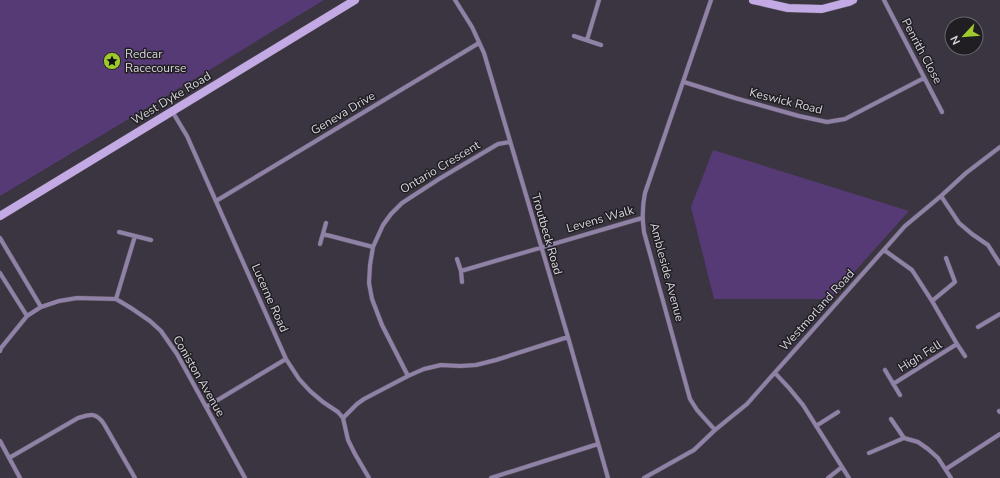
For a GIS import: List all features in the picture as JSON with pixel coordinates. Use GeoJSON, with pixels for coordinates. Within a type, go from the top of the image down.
{"type":"FeatureCollection","features":[{"type":"Feature","properties":{"kind":"street","name":"West Dyke Road"},"geometry":{"type":"LineString","coordinates":[[0,216],[355,0]]}},
{"type":"Feature","properties":{"kind":"street","name":"Troutbeck Road"},"geometry":{"type":"LineString","coordinates":[[455,0],[472,27],[484,53],[608,478]]}},
{"type":"Feature","properties":{"kind":"street"},"geometry":{"type":"LineString","coordinates":[[587,40],[599,0]]}},
{"type":"Feature","properties":{"kind":"street","name":"Ambleside Avenue"},"geometry":{"type":"LineString","coordinates":[[711,0],[645,193],[642,218],[644,232],[690,399],[697,410],[715,430]]}},
{"type":"Feature","properties":{"kind":"street"},"geometry":{"type":"LineString","coordinates":[[753,0],[788,8],[822,9],[853,0]]}},
{"type":"Feature","properties":{"kind":"street","name":"Penrith Close"},"geometry":{"type":"LineString","coordinates":[[884,0],[942,112]]}},
{"type":"Feature","properties":{"kind":"street"},"geometry":{"type":"LineString","coordinates":[[574,36],[601,45]]}},
{"type":"Feature","properties":{"kind":"street","name":"Geneva Drive"},"geometry":{"type":"LineString","coordinates":[[216,201],[479,43]]}},
{"type":"Feature","properties":{"kind":"street","name":"Keswick Road"},"geometry":{"type":"LineString","coordinates":[[684,82],[799,116],[828,122],[845,120],[924,78]]}},
{"type":"Feature","properties":{"kind":"street","name":"Lucerne Road"},"geometry":{"type":"LineString","coordinates":[[172,111],[187,136],[286,359],[299,379],[310,391],[338,412],[343,418]]}},
{"type":"Feature","properties":{"kind":"street","name":"Ontario Crescent"},"geometry":{"type":"LineString","coordinates":[[408,376],[382,325],[372,299],[369,283],[373,247],[383,225],[402,203],[498,144],[510,142]]}},
{"type":"Feature","properties":{"kind":"street","name":"Westmorland Road"},"geometry":{"type":"LineString","coordinates":[[644,478],[694,450],[715,430],[747,404],[904,226],[941,196],[966,173],[1000,147]]}},
{"type":"Feature","properties":{"kind":"street"},"geometry":{"type":"LineString","coordinates":[[941,196],[959,223],[988,245],[1000,264]]}},
{"type":"Feature","properties":{"kind":"street","name":"Levens Walk"},"geometry":{"type":"LineString","coordinates":[[461,271],[642,218]]}},
{"type":"Feature","properties":{"kind":"street"},"geometry":{"type":"LineString","coordinates":[[320,244],[326,223]]}},
{"type":"Feature","properties":{"kind":"street"},"geometry":{"type":"LineString","coordinates":[[119,232],[151,240]]}},
{"type":"Feature","properties":{"kind":"street"},"geometry":{"type":"LineString","coordinates":[[323,234],[373,247]]}},
{"type":"Feature","properties":{"kind":"street"},"geometry":{"type":"LineString","coordinates":[[116,299],[135,236]]}},
{"type":"Feature","properties":{"kind":"street"},"geometry":{"type":"LineString","coordinates":[[0,238],[41,307]]}},
{"type":"Feature","properties":{"kind":"street"},"geometry":{"type":"LineString","coordinates":[[884,250],[912,270],[965,356]]}},
{"type":"Feature","properties":{"kind":"street"},"geometry":{"type":"LineString","coordinates":[[932,301],[955,282],[946,258]]}},
{"type":"Feature","properties":{"kind":"street"},"geometry":{"type":"LineString","coordinates":[[457,259],[461,271],[462,282]]}},
{"type":"Feature","properties":{"kind":"street"},"geometry":{"type":"LineString","coordinates":[[0,273],[27,316]]}},
{"type":"Feature","properties":{"kind":"street","name":"Coniston Avenue"},"geometry":{"type":"LineString","coordinates":[[0,351],[27,316],[41,307],[59,301],[77,298],[116,299],[150,321],[161,331],[176,354],[245,478]]}},
{"type":"Feature","properties":{"kind":"street"},"geometry":{"type":"LineString","coordinates":[[978,327],[1000,314]]}},
{"type":"Feature","properties":{"kind":"street"},"geometry":{"type":"LineString","coordinates":[[369,478],[348,440],[343,418],[364,399],[424,369],[441,365],[476,365],[568,337]]}},
{"type":"Feature","properties":{"kind":"street","name":"High Fell"},"geometry":{"type":"LineString","coordinates":[[893,384],[957,344]]}},
{"type":"Feature","properties":{"kind":"street"},"geometry":{"type":"LineString","coordinates":[[206,407],[286,359]]}},
{"type":"Feature","properties":{"kind":"street","name":"High Fell"},"geometry":{"type":"LineString","coordinates":[[885,370],[900,395]]}},
{"type":"Feature","properties":{"kind":"street"},"geometry":{"type":"LineString","coordinates":[[774,373],[803,405],[849,478]]}},
{"type":"Feature","properties":{"kind":"street"},"geometry":{"type":"LineString","coordinates":[[816,426],[838,412]]}},
{"type":"Feature","properties":{"kind":"street"},"geometry":{"type":"LineString","coordinates":[[9,458],[78,418],[87,415],[94,415],[100,418],[104,424],[135,478]]}},
{"type":"Feature","properties":{"kind":"street"},"geometry":{"type":"LineString","coordinates":[[891,419],[904,438]]}},
{"type":"Feature","properties":{"kind":"street"},"geometry":{"type":"LineString","coordinates":[[946,469],[1000,434]]}},
{"type":"Feature","properties":{"kind":"street"},"geometry":{"type":"LineString","coordinates":[[869,453],[904,438],[918,442],[938,458],[951,478]]}},
{"type":"Feature","properties":{"kind":"street"},"geometry":{"type":"LineString","coordinates":[[0,441],[20,478]]}},
{"type":"Feature","properties":{"kind":"street"},"geometry":{"type":"LineString","coordinates":[[491,478],[598,444]]}},
{"type":"Feature","properties":{"kind":"street"},"geometry":{"type":"LineString","coordinates":[[828,478],[842,467]]}},
{"type":"Feature","properties":{"kind":"shaded area","name":"Redcar Racecourse"},"geometry":{"type":"Polygon","coordinates":[[[0,0],[324,0],[0,196],[0,0]]]}},
{"type":"Feature","properties":{"kind":"shaded area"},"geometry":{"type":"Polygon","coordinates":[[[713,150],[909,211],[830,299],[714,299],[691,207],[713,150]]]}},
{"type":"Feature","properties":{"kind":"place","name":"Redcar Racecourse"},"geometry":{"type":"Point","coordinates":[112,61]}}]}
